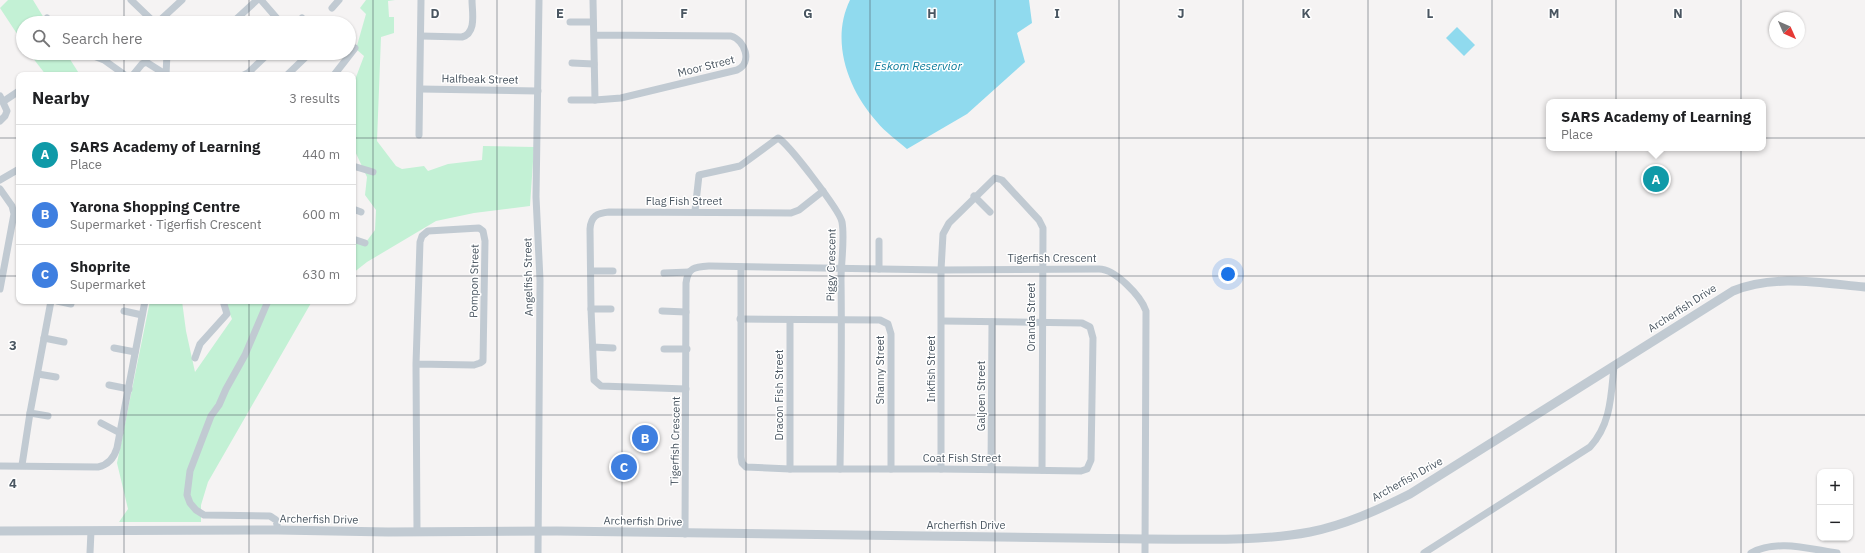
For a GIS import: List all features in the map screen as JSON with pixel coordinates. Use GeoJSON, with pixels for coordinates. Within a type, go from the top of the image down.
{"type":"FeatureCollection","features":[{"type":"Feature","properties":{"kind":"street"},"geometry":{"type":"LineString","coordinates":[[131,0],[148,16]]}},
{"type":"Feature","properties":{"kind":"street"},"geometry":{"type":"LineString","coordinates":[[164,16],[182,0]]}},
{"type":"Feature","properties":{"kind":"street"},"geometry":{"type":"LineString","coordinates":[[240,16],[257,0]]}},
{"type":"Feature","properties":{"kind":"street"},"geometry":{"type":"LineString","coordinates":[[261,0],[275,16]]}},
{"type":"Feature","properties":{"kind":"street"},"geometry":{"type":"LineString","coordinates":[[332,8],[339,0]]}},
{"type":"Feature","properties":{"kind":"street"},"geometry":{"type":"LineString","coordinates":[[419,135],[421,89],[421,0]]}},
{"type":"Feature","properties":{"kind":"street"},"geometry":{"type":"LineString","coordinates":[[421,36],[467,36],[472,30],[472,0]]}},
{"type":"Feature","properties":{"kind":"street","name":"Angelfish Street"},"geometry":{"type":"LineString","coordinates":[[538,553],[540,280],[536,197],[539,0]]}},
{"type":"Feature","properties":{"kind":"street"},"geometry":{"type":"LineString","coordinates":[[593,0],[595,100]]}},
{"type":"Feature","properties":{"kind":"street"},"geometry":{"type":"LineString","coordinates":[[570,22],[593,22]]}},
{"type":"Feature","properties":{"kind":"street","name":"Moor Street"},"geometry":{"type":"LineString","coordinates":[[571,100],[621,98],[738,70],[744,66],[747,58],[740,42],[731,36],[594,35]]}},
{"type":"Feature","properties":{"kind":"street"},"geometry":{"type":"LineString","coordinates":[[104,60],[121,72]]}},
{"type":"Feature","properties":{"kind":"street"},"geometry":{"type":"LineString","coordinates":[[165,72],[166,60]]}},
{"type":"Feature","properties":{"kind":"street"},"geometry":{"type":"LineString","coordinates":[[249,72],[262,60]]}},
{"type":"Feature","properties":{"kind":"street"},"geometry":{"type":"LineString","coordinates":[[290,72],[303,60]]}},
{"type":"Feature","properties":{"kind":"street"},"geometry":{"type":"LineString","coordinates":[[336,72],[346,60]]}},
{"type":"Feature","properties":{"kind":"street"},"geometry":{"type":"LineString","coordinates":[[136,72],[146,62],[161,72]]}},
{"type":"Feature","properties":{"kind":"street"},"geometry":{"type":"LineString","coordinates":[[572,63],[594,64]]}},
{"type":"Feature","properties":{"kind":"street","name":"Halfbeak Street"},"geometry":{"type":"LineString","coordinates":[[421,89],[538,91]]}},
{"type":"Feature","properties":{"kind":"street"},"geometry":{"type":"LineString","coordinates":[[0,121],[6,114],[7,108],[2,99],[16,92]]}},
{"type":"Feature","properties":{"kind":"street","name":"Piggy Crescent"},"geometry":{"type":"LineString","coordinates":[[695,211],[698,175],[740,166],[778,138],[823,191],[842,222],[840,468]]}},
{"type":"Feature","properties":{"kind":"street"},"geometry":{"type":"LineString","coordinates":[[356,167],[373,172]]}},
{"type":"Feature","properties":{"kind":"street"},"geometry":{"type":"LineString","coordinates":[[0,180],[16,171]]}},
{"type":"Feature","properties":{"kind":"street","name":"Oranda Street"},"geometry":{"type":"LineString","coordinates":[[941,270],[943,234],[945,228],[974,196],[995,178],[1002,180],[1041,222],[1042,470]]}},
{"type":"Feature","properties":{"kind":"street"},"geometry":{"type":"LineString","coordinates":[[0,189],[12,206],[14,214],[0,289]]}},
{"type":"Feature","properties":{"kind":"street","name":"Flag Fish Street"},"geometry":{"type":"LineString","coordinates":[[686,389],[599,385],[595,382],[593,375],[590,226],[594,217],[598,213],[695,211],[791,213],[800,210],[823,191]]}},
{"type":"Feature","properties":{"kind":"street"},"geometry":{"type":"LineString","coordinates":[[974,196],[990,212]]}},
{"type":"Feature","properties":{"kind":"street"},"geometry":{"type":"LineString","coordinates":[[356,210],[361,212]]}},
{"type":"Feature","properties":{"kind":"street","name":"Pompon Street"},"geometry":{"type":"LineString","coordinates":[[416,364],[474,365],[483,360],[485,241],[483,231],[479,228],[428,231],[421,239],[416,364],[418,532]]}},
{"type":"Feature","properties":{"kind":"street"},"geometry":{"type":"LineString","coordinates":[[356,239],[365,243]]}},
{"type":"Feature","properties":{"kind":"street"},"geometry":{"type":"LineString","coordinates":[[879,241],[879,269]]}},
{"type":"Feature","properties":{"kind":"street","name":"Tigerfish Crescent"},"geometry":{"type":"LineString","coordinates":[[664,273],[689,272],[703,266],[941,270],[1107,270],[1119,278],[1144,307],[1146,318],[1145,553]]}},
{"type":"Feature","properties":{"kind":"street","name":"Coat Fish Street"},"geometry":{"type":"LineString","coordinates":[[741,267],[740,319],[742,463],[748,468],[1082,471],[1090,465],[1092,330],[1085,324],[942,321]]}},
{"type":"Feature","properties":{"kind":"street","name":"Inkfish Street"},"geometry":{"type":"LineString","coordinates":[[941,270],[942,469]]}},
{"type":"Feature","properties":{"kind":"street"},"geometry":{"type":"LineString","coordinates":[[591,271],[613,271]]}},
{"type":"Feature","properties":{"kind":"street","name":"Tigerfish Crescent"},"geometry":{"type":"LineString","coordinates":[[685,534],[687,349],[686,283],[689,272]]}},
{"type":"Feature","properties":{"kind":"street","name":"Archerfish Drive"},"geometry":{"type":"LineString","coordinates":[[0,531],[278,530],[1098,537],[1145,539],[1221,539],[1281,536],[1311,532],[1355,518],[1397,501],[1425,486],[1725,295],[1746,286],[1778,280],[1865,287]]}},
{"type":"Feature","properties":{"kind":"street"},"geometry":{"type":"LineString","coordinates":[[22,464],[50,304]]}},
{"type":"Feature","properties":{"kind":"street"},"geometry":{"type":"LineString","coordinates":[[0,466],[22,464],[102,466],[108,463],[114,456],[120,433],[144,304]]}},
{"type":"Feature","properties":{"kind":"street"},"geometry":{"type":"LineString","coordinates":[[195,358],[200,344],[227,314],[224,304]]}},
{"type":"Feature","properties":{"kind":"street"},"geometry":{"type":"LineString","coordinates":[[267,304],[245,354],[219,405],[211,416],[190,471],[187,495],[190,503],[196,510],[204,515],[270,516],[276,520],[278,530]]}},
{"type":"Feature","properties":{"kind":"street"},"geometry":{"type":"LineString","coordinates":[[591,310],[611,309]]}},
{"type":"Feature","properties":{"kind":"street"},"geometry":{"type":"LineString","coordinates":[[662,311],[686,312]]}},
{"type":"Feature","properties":{"kind":"street"},"geometry":{"type":"LineString","coordinates":[[124,312],[142,315]]}},
{"type":"Feature","properties":{"kind":"street","name":"Shanny Street"},"geometry":{"type":"LineString","coordinates":[[740,319],[884,321],[890,327],[891,469]]}},
{"type":"Feature","properties":{"kind":"street","name":"Dracon Fish Street"},"geometry":{"type":"LineString","coordinates":[[790,320],[790,469]]}},
{"type":"Feature","properties":{"kind":"street","name":"Galjoen Street"},"geometry":{"type":"LineString","coordinates":[[991,469],[992,322]]}},
{"type":"Feature","properties":{"kind":"street"},"geometry":{"type":"LineString","coordinates":[[44,338],[64,342]]}},
{"type":"Feature","properties":{"kind":"street"},"geometry":{"type":"LineString","coordinates":[[593,347],[612,348]]}},
{"type":"Feature","properties":{"kind":"street"},"geometry":{"type":"LineString","coordinates":[[114,348],[135,352]]}},
{"type":"Feature","properties":{"kind":"street"},"geometry":{"type":"LineString","coordinates":[[664,349],[687,349]]}},
{"type":"Feature","properties":{"kind":"street"},"geometry":{"type":"LineString","coordinates":[[1424,553],[1590,447],[1602,431],[1609,411],[1614,366]]}},
{"type":"Feature","properties":{"kind":"street"},"geometry":{"type":"LineString","coordinates":[[38,374],[56,377]]}},
{"type":"Feature","properties":{"kind":"street"},"geometry":{"type":"LineString","coordinates":[[109,385],[128,389]]}},
{"type":"Feature","properties":{"kind":"street"},"geometry":{"type":"LineString","coordinates":[[30,413],[48,416]]}},
{"type":"Feature","properties":{"kind":"street"},"geometry":{"type":"LineString","coordinates":[[101,423],[120,433]]}},
{"type":"Feature","properties":{"kind":"street"},"geometry":{"type":"LineString","coordinates":[[90,553],[91,531]]}},
{"type":"Feature","properties":{"kind":"street"},"geometry":{"type":"LineString","coordinates":[[1751,553],[1768,547],[1786,546],[1837,553]]}},
{"type":"Feature","properties":{"kind":"green space"},"geometry":{"type":"Polygon","coordinates":[[[8,0],[33,0],[43,16],[16,16],[16,32],[0,8],[8,0]]]}},
{"type":"Feature","properties":{"kind":"green space"},"geometry":{"type":"Polygon","coordinates":[[[366,0],[395,0],[388,1],[389,17],[394,17],[394,33],[381,37],[377,141],[396,166],[402,169],[424,166],[428,171],[448,164],[482,160],[483,146],[534,147],[530,206],[474,213],[436,221],[367,262],[356,271],[356,239],[366,242],[375,230],[376,210],[365,195],[367,177],[356,153],[356,77],[364,56],[356,49],[366,14],[360,8],[366,0]]]}},
{"type":"Feature","properties":{"kind":"green space"},"geometry":{"type":"Polygon","coordinates":[[[34,60],[70,60],[78,72],[44,72],[34,60]]]}},
{"type":"Feature","properties":{"kind":"green space"},"geometry":{"type":"Polygon","coordinates":[[[149,304],[182,304],[186,331],[195,372],[232,319],[226,304],[310,304],[208,482],[201,505],[201,522],[119,522],[128,509],[117,463],[149,304]]]}},
{"type":"Feature","properties":{"kind":"water","name":"Eskom Reservior"},"geometry":{"type":"Polygon","coordinates":[[[850,0],[1029,0],[1032,23],[1017,33],[1025,62],[967,114],[907,149],[887,133],[877,122],[858,95],[850,80],[842,48],[842,32],[844,16],[850,0]]]}},
{"type":"Feature","properties":{"kind":"water"},"geometry":{"type":"Polygon","coordinates":[[[1457,27],[1475,45],[1464,56],[1446,38],[1457,27]]]}},
{"type":"Feature","properties":{"kind":"place","name":"SARS Academy of Learning"},"geometry":{"type":"Point","coordinates":[1656,179]}},
{"type":"Feature","properties":{"kind":"place","name":"Yarona Shopping Centre"},"geometry":{"type":"Point","coordinates":[645,438]}},
{"type":"Feature","properties":{"kind":"place","name":"Shoprite"},"geometry":{"type":"Point","coordinates":[624,467]}}]}
